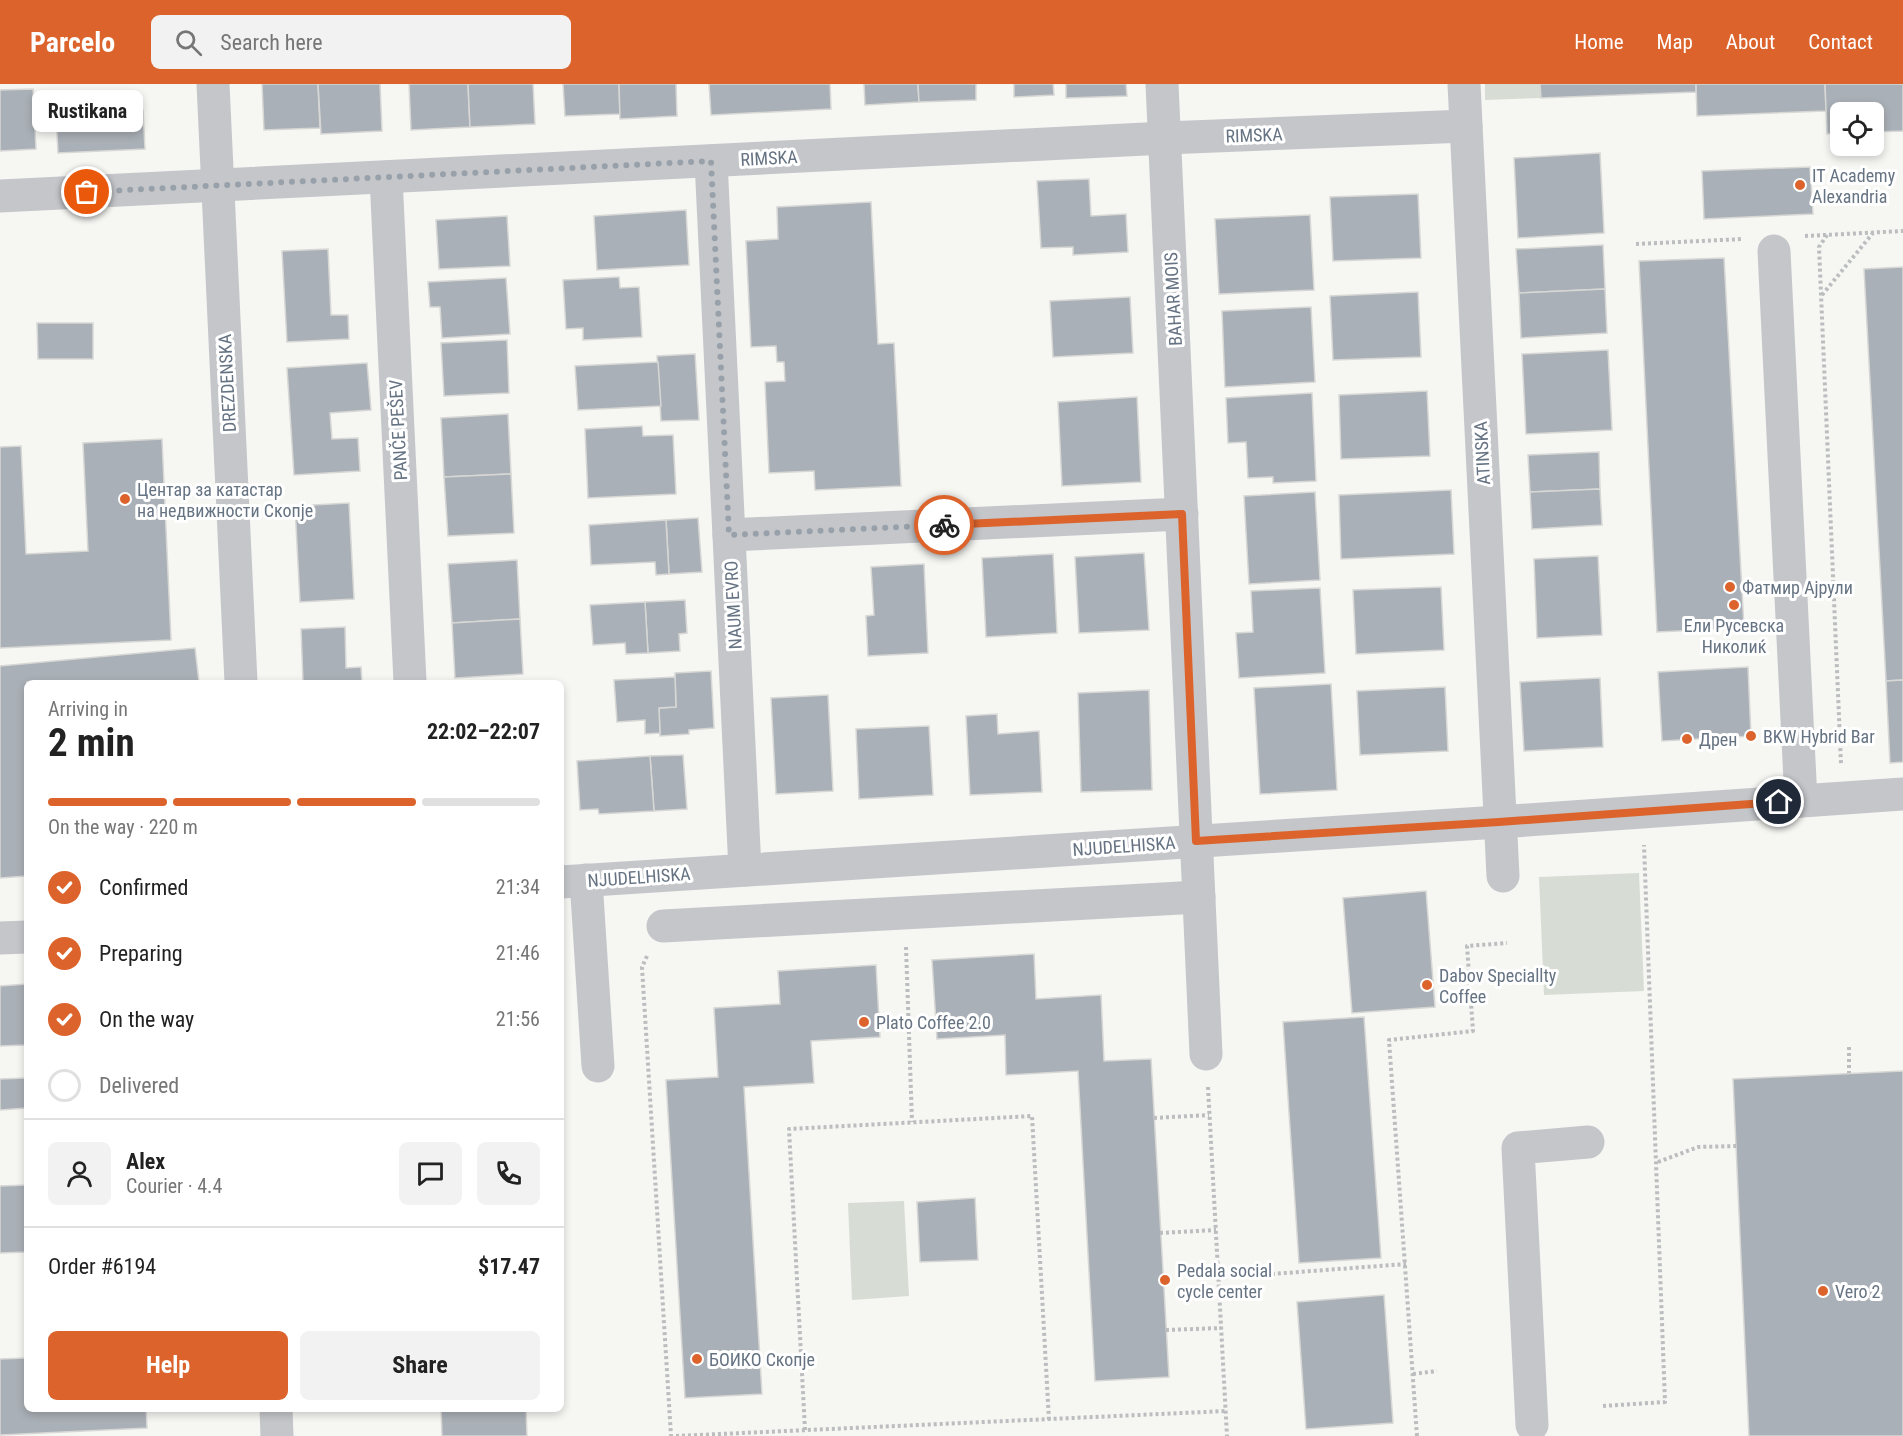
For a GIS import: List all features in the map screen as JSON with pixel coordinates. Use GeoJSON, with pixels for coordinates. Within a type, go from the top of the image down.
{"type":"FeatureCollection","features":[{"type":"Feature","properties":{"kind":"street","name":"DREZDENSKA"},"geometry":{"type":"LineString","coordinates":[[213,84],[241,680]]}},
{"type":"Feature","properties":{"kind":"street","name":"BAHAR MOIS"},"geometry":{"type":"LineString","coordinates":[[1162,84],[1206,1054]]}},
{"type":"Feature","properties":{"kind":"street","name":"ATINSKA"},"geometry":{"type":"LineString","coordinates":[[1464,84],[1503,876]]}},
{"type":"Feature","properties":{"kind":"street","name":"RIMSKA"},"geometry":{"type":"LineString","coordinates":[[0,196],[1166,138],[1466,126]]}},
{"type":"Feature","properties":{"kind":"street","name":"NAUM EVRO"},"geometry":{"type":"LineString","coordinates":[[711,161],[745,870]]}},
{"type":"Feature","properties":{"kind":"street","name":"PANČE PEŠEV"},"geometry":{"type":"LineString","coordinates":[[386,177],[410,680]]}},
{"type":"Feature","properties":{"kind":"street"},"geometry":{"type":"LineString","coordinates":[[1774,251],[1801,801]]}},
{"type":"Feature","properties":{"kind":"street"},"geometry":{"type":"LineString","coordinates":[[729,535],[1182,514]]}},
{"type":"Feature","properties":{"kind":"street","name":"NJUDELHISKA"},"geometry":{"type":"LineString","coordinates":[[573,881],[1903,794]]}},
{"type":"Feature","properties":{"kind":"street"},"geometry":{"type":"LineString","coordinates":[[573,881],[598,1066]]}},
{"type":"Feature","properties":{"kind":"street"},"geometry":{"type":"LineString","coordinates":[[663,927],[1199,897]]}},
{"type":"Feature","properties":{"kind":"street"},"geometry":{"type":"LineString","coordinates":[[0,938],[24,937]]}},
{"type":"Feature","properties":{"kind":"street"},"geometry":{"type":"LineString","coordinates":[[1532,1425],[1518,1148],[1587,1142]]}},
{"type":"Feature","properties":{"kind":"street"},"geometry":{"type":"LineString","coordinates":[[276,1412],[277,1436]]}},
{"type":"Feature","properties":{"kind":"path"},"geometry":{"type":"LineString","coordinates":[[1821,296],[1873,233]]}},
{"type":"Feature","properties":{"kind":"path"},"geometry":{"type":"LineString","coordinates":[[1827,235],[1819,247],[1839,729],[1844,798]]}},
{"type":"Feature","properties":{"kind":"path"},"geometry":{"type":"LineString","coordinates":[[1603,1406],[1665,1402],[1658,1162],[1643,812]]}},
{"type":"Feature","properties":{"kind":"path"},"geometry":{"type":"LineString","coordinates":[[905,913],[912,1122]]}},
{"type":"Feature","properties":{"kind":"path"},"geometry":{"type":"LineString","coordinates":[[663,927],[642,967],[671,1436]]}},
{"type":"Feature","properties":{"kind":"path"},"geometry":{"type":"LineString","coordinates":[[1417,1436],[1389,1040],[1473,1031],[1467,946],[1506,943]]}},
{"type":"Feature","properties":{"kind":"path"},"geometry":{"type":"LineString","coordinates":[[1849,1047],[1849,1073]]}},
{"type":"Feature","properties":{"kind":"path"},"geometry":{"type":"LineString","coordinates":[[1206,1054],[1227,1436]]}},
{"type":"Feature","properties":{"kind":"path"},"geometry":{"type":"LineString","coordinates":[[1154,1118],[1209,1115]]}},
{"type":"Feature","properties":{"kind":"path"},"geometry":{"type":"LineString","coordinates":[[805,1430],[789,1129],[1032,1116],[1049,1420]]}},
{"type":"Feature","properties":{"kind":"path"},"geometry":{"type":"LineString","coordinates":[[1658,1162],[1698,1147],[1736,1146]]}},
{"type":"Feature","properties":{"kind":"path"},"geometry":{"type":"LineString","coordinates":[[1161,1233],[1216,1230]]}},
{"type":"Feature","properties":{"kind":"path"},"geometry":{"type":"LineString","coordinates":[[1218,1278],[1406,1264]]}},
{"type":"Feature","properties":{"kind":"path"},"geometry":{"type":"LineString","coordinates":[[1166,1330],[1221,1328]]}},
{"type":"Feature","properties":{"kind":"path"},"geometry":{"type":"LineString","coordinates":[[1413,1374],[1437,1371]]}},
{"type":"Feature","properties":{"kind":"path"},"geometry":{"type":"LineString","coordinates":[[676,1436],[1226,1411]]}},
{"type":"Feature","properties":{"kind":"shaded area"},"geometry":{"type":"Polygon","coordinates":[[[1485,84],[1540,84],[1541,98],[1485,100],[1485,84]]]}},
{"type":"Feature","properties":{"kind":"shaded area"},"geometry":{"type":"Polygon","coordinates":[[[1639,873],[1644,991],[1544,995],[1539,877],[1639,873]]]}},
{"type":"Feature","properties":{"kind":"shaded area"},"geometry":{"type":"Polygon","coordinates":[[[904,1201],[909,1296],[852,1300],[848,1203],[904,1201]]]}},
{"type":"Feature","properties":{"kind":"building"},"geometry":{"type":"Polygon","coordinates":[[[262,84],[318,84],[320,128],[264,130],[262,84]]]}},
{"type":"Feature","properties":{"kind":"building"},"geometry":{"type":"Polygon","coordinates":[[[318,84],[380,84],[382,131],[321,134],[318,84]]]}},
{"type":"Feature","properties":{"kind":"building"},"geometry":{"type":"Polygon","coordinates":[[[409,84],[468,84],[470,127],[411,130],[409,84]]]}},
{"type":"Feature","properties":{"kind":"building"},"geometry":{"type":"Polygon","coordinates":[[[468,84],[533,84],[535,124],[470,127],[468,84]]]}},
{"type":"Feature","properties":{"kind":"building"},"geometry":{"type":"Polygon","coordinates":[[[563,84],[619,84],[620,114],[565,116],[563,84]]]}},
{"type":"Feature","properties":{"kind":"building"},"geometry":{"type":"Polygon","coordinates":[[[619,84],[676,84],[677,116],[620,119],[619,84]]]}},
{"type":"Feature","properties":{"kind":"building"},"geometry":{"type":"Polygon","coordinates":[[[709,84],[830,84],[831,109],[711,115],[709,84]]]}},
{"type":"Feature","properties":{"kind":"building"},"geometry":{"type":"Polygon","coordinates":[[[864,84],[918,84],[919,102],[865,105],[864,84]]]}},
{"type":"Feature","properties":{"kind":"building"},"geometry":{"type":"Polygon","coordinates":[[[918,84],[976,84],[976,100],[919,102],[918,84]]]}},
{"type":"Feature","properties":{"kind":"building"},"geometry":{"type":"Polygon","coordinates":[[[1014,84],[1053,84],[1054,95],[1014,97],[1014,84]]]}},
{"type":"Feature","properties":{"kind":"building"},"geometry":{"type":"Polygon","coordinates":[[[1066,84],[1126,84],[1127,96],[1066,98],[1066,84]]]}},
{"type":"Feature","properties":{"kind":"building"},"geometry":{"type":"Polygon","coordinates":[[[1540,84],[1696,84],[1696,92],[1541,98],[1540,84]]]}},
{"type":"Feature","properties":{"kind":"building"},"geometry":{"type":"Polygon","coordinates":[[[1696,84],[1825,84],[1826,111],[1697,116],[1696,84]]]}},
{"type":"Feature","properties":{"kind":"building"},"geometry":{"type":"Polygon","coordinates":[[[1825,84],[1903,84],[1903,131],[1884,132],[1884,102],[1830,102],[1830,134],[1827,134],[1825,84]]]}},
{"type":"Feature","properties":{"kind":"building"},"geometry":{"type":"Polygon","coordinates":[[[33,89],[36,149],[0,151],[0,90],[33,89]]]}},
{"type":"Feature","properties":{"kind":"building"},"geometry":{"type":"Polygon","coordinates":[[[100,94],[101,111],[143,110],[145,149],[58,153],[55,96],[100,94]]]}},
{"type":"Feature","properties":{"kind":"building"},"geometry":{"type":"Polygon","coordinates":[[[1600,153],[1604,233],[1518,238],[1514,158],[1600,153]]]}},
{"type":"Feature","properties":{"kind":"building"},"geometry":{"type":"Polygon","coordinates":[[[1810,167],[1813,214],[1704,219],[1702,171],[1810,167]]]}},
{"type":"Feature","properties":{"kind":"building"},"geometry":{"type":"Polygon","coordinates":[[[1089,179],[1091,216],[1126,214],[1128,252],[1073,255],[1073,247],[1041,248],[1037,181],[1089,179]]]}},
{"type":"Feature","properties":{"kind":"building"},"geometry":{"type":"Polygon","coordinates":[[[1418,194],[1421,258],[1333,261],[1330,197],[1418,194]]]}},
{"type":"Feature","properties":{"kind":"building"},"geometry":{"type":"Polygon","coordinates":[[[871,202],[878,344],[894,343],[901,486],[815,490],[814,471],[769,473],[765,382],[785,381],[784,362],[777,362],[776,346],[751,347],[746,241],[778,239],[777,207],[871,202]]]}},
{"type":"Feature","properties":{"kind":"building"},"geometry":{"type":"Polygon","coordinates":[[[686,210],[689,265],[597,270],[594,216],[686,210]]]}},
{"type":"Feature","properties":{"kind":"building"},"geometry":{"type":"Polygon","coordinates":[[[1310,215],[1314,290],[1219,294],[1215,219],[1310,215]]]}},
{"type":"Feature","properties":{"kind":"building"},"geometry":{"type":"Polygon","coordinates":[[[507,216],[510,266],[439,269],[436,220],[507,216]]]}},
{"type":"Feature","properties":{"kind":"building"},"geometry":{"type":"Polygon","coordinates":[[[1603,245],[1605,289],[1519,293],[1516,249],[1603,245]]]}},
{"type":"Feature","properties":{"kind":"building"},"geometry":{"type":"Polygon","coordinates":[[[328,249],[331,315],[348,315],[349,339],[287,342],[282,251],[328,249]]]}},
{"type":"Feature","properties":{"kind":"building"},"geometry":{"type":"Polygon","coordinates":[[[1724,258],[1744,628],[1657,632],[1639,261],[1724,258]]]}},
{"type":"Feature","properties":{"kind":"building"},"geometry":{"type":"Polygon","coordinates":[[[1903,267],[1903,680],[1886,681],[1864,269],[1903,267]]]}},
{"type":"Feature","properties":{"kind":"building"},"geometry":{"type":"Polygon","coordinates":[[[619,277],[620,288],[639,287],[642,337],[583,340],[583,328],[566,329],[563,280],[619,277]]]}},
{"type":"Feature","properties":{"kind":"building"},"geometry":{"type":"Polygon","coordinates":[[[506,278],[510,334],[442,338],[440,307],[430,307],[428,282],[506,278]]]}},
{"type":"Feature","properties":{"kind":"building"},"geometry":{"type":"Polygon","coordinates":[[[1605,289],[1607,333],[1521,338],[1519,293],[1605,289]]]}},
{"type":"Feature","properties":{"kind":"building"},"geometry":{"type":"Polygon","coordinates":[[[1418,292],[1421,357],[1333,360],[1330,296],[1418,292]]]}},
{"type":"Feature","properties":{"kind":"building"},"geometry":{"type":"Polygon","coordinates":[[[1130,297],[1133,353],[1053,357],[1050,301],[1130,297]]]}},
{"type":"Feature","properties":{"kind":"building"},"geometry":{"type":"Polygon","coordinates":[[[1311,307],[1315,382],[1225,387],[1222,311],[1311,307]]]}},
{"type":"Feature","properties":{"kind":"building"},"geometry":{"type":"Polygon","coordinates":[[[37,323],[93,323],[93,359],[38,359],[37,323]]]}},
{"type":"Feature","properties":{"kind":"building"},"geometry":{"type":"Polygon","coordinates":[[[507,340],[509,393],[444,396],[441,343],[507,340]]]}},
{"type":"Feature","properties":{"kind":"building"},"geometry":{"type":"Polygon","coordinates":[[[1608,350],[1612,430],[1526,434],[1522,354],[1608,350]]]}},
{"type":"Feature","properties":{"kind":"building"},"geometry":{"type":"Polygon","coordinates":[[[695,354],[699,420],[661,421],[657,356],[695,354]]]}},
{"type":"Feature","properties":{"kind":"building"},"geometry":{"type":"Polygon","coordinates":[[[658,362],[661,406],[578,410],[575,366],[658,362]]]}},
{"type":"Feature","properties":{"kind":"building"},"geometry":{"type":"Polygon","coordinates":[[[367,363],[371,410],[330,413],[332,439],[358,438],[360,471],[294,475],[287,368],[367,363]]]}},
{"type":"Feature","properties":{"kind":"building"},"geometry":{"type":"Polygon","coordinates":[[[1427,391],[1430,456],[1341,459],[1339,395],[1427,391]]]}},
{"type":"Feature","properties":{"kind":"building"},"geometry":{"type":"Polygon","coordinates":[[[1312,393],[1316,481],[1273,483],[1273,477],[1248,478],[1246,442],[1228,443],[1226,398],[1312,393]]]}},
{"type":"Feature","properties":{"kind":"building"},"geometry":{"type":"Polygon","coordinates":[[[1137,397],[1141,482],[1062,486],[1058,402],[1137,397]]]}},
{"type":"Feature","properties":{"kind":"building"},"geometry":{"type":"Polygon","coordinates":[[[508,414],[511,474],[444,477],[441,418],[508,414]]]}},
{"type":"Feature","properties":{"kind":"building"},"geometry":{"type":"Polygon","coordinates":[[[642,426],[643,436],[673,435],[676,494],[588,498],[585,429],[642,426]]]}},
{"type":"Feature","properties":{"kind":"building","name":"Центар за катастар на недвижности Скопје"},"geometry":{"type":"Polygon","coordinates":[[[162,439],[171,640],[0,648],[0,447],[21,446],[26,554],[88,551],[83,443],[162,439]]]}},
{"type":"Feature","properties":{"kind":"building"},"geometry":{"type":"Polygon","coordinates":[[[1599,452],[1600,489],[1530,492],[1528,455],[1599,452]]]}},
{"type":"Feature","properties":{"kind":"building"},"geometry":{"type":"Polygon","coordinates":[[[511,474],[514,533],[448,536],[444,477],[511,474]]]}},
{"type":"Feature","properties":{"kind":"building"},"geometry":{"type":"Polygon","coordinates":[[[1600,489],[1602,525],[1532,529],[1530,492],[1600,489]]]}},
{"type":"Feature","properties":{"kind":"building"},"geometry":{"type":"Polygon","coordinates":[[[1451,490],[1454,554],[1341,559],[1339,495],[1451,490]]]}},
{"type":"Feature","properties":{"kind":"building"},"geometry":{"type":"Polygon","coordinates":[[[1315,492],[1320,580],[1249,584],[1244,496],[1315,492]]]}},
{"type":"Feature","properties":{"kind":"building"},"geometry":{"type":"Polygon","coordinates":[[[349,503],[354,599],[300,602],[295,506],[349,503]]]}},
{"type":"Feature","properties":{"kind":"building"},"geometry":{"type":"Polygon","coordinates":[[[698,518],[702,572],[669,574],[666,520],[698,518]]]}},
{"type":"Feature","properties":{"kind":"building"},"geometry":{"type":"Polygon","coordinates":[[[666,520],[669,574],[656,575],[655,562],[591,565],[589,525],[666,520]]]}},
{"type":"Feature","properties":{"kind":"building"},"geometry":{"type":"Polygon","coordinates":[[[1144,553],[1149,630],[1079,633],[1075,557],[1144,553]]]}},
{"type":"Feature","properties":{"kind":"building"},"geometry":{"type":"Polygon","coordinates":[[[1053,554],[1057,633],[986,637],[982,558],[1053,554]]]}},
{"type":"Feature","properties":{"kind":"building"},"geometry":{"type":"Polygon","coordinates":[[[1598,556],[1602,635],[1537,638],[1534,559],[1598,556]]]}},
{"type":"Feature","properties":{"kind":"building"},"geometry":{"type":"Polygon","coordinates":[[[517,560],[520,619],[452,623],[448,564],[517,560]]]}},
{"type":"Feature","properties":{"kind":"building"},"geometry":{"type":"Polygon","coordinates":[[[924,564],[928,653],[868,656],[866,616],[874,615],[871,567],[924,564]]]}},
{"type":"Feature","properties":{"kind":"building"},"geometry":{"type":"Polygon","coordinates":[[[1441,587],[1444,650],[1356,654],[1353,590],[1441,587]]]}},
{"type":"Feature","properties":{"kind":"building"},"geometry":{"type":"Polygon","coordinates":[[[1320,588],[1325,673],[1239,678],[1236,633],[1253,632],[1251,591],[1320,588]]]}},
{"type":"Feature","properties":{"kind":"building"},"geometry":{"type":"Polygon","coordinates":[[[685,600],[687,633],[679,634],[680,651],[648,653],[645,602],[685,600]]]}},
{"type":"Feature","properties":{"kind":"building"},"geometry":{"type":"Polygon","coordinates":[[[645,602],[648,653],[626,654],[625,643],[593,645],[590,605],[645,602]]]}},
{"type":"Feature","properties":{"kind":"building"},"geometry":{"type":"Polygon","coordinates":[[[520,619],[523,674],[455,678],[452,623],[520,619]]]}},
{"type":"Feature","properties":{"kind":"building"},"geometry":{"type":"Polygon","coordinates":[[[345,627],[346,668],[361,667],[362,680],[303,680],[301,629],[345,627]]]}},
{"type":"Feature","properties":{"kind":"building"},"geometry":{"type":"Polygon","coordinates":[[[195,648],[199,680],[24,680],[24,876],[0,878],[0,666],[195,648]]]}},
{"type":"Feature","properties":{"kind":"building"},"geometry":{"type":"Polygon","coordinates":[[[1748,667],[1751,736],[1662,741],[1658,672],[1748,667]]]}},
{"type":"Feature","properties":{"kind":"building"},"geometry":{"type":"Polygon","coordinates":[[[711,671],[714,728],[689,730],[689,734],[660,736],[659,708],[676,707],[675,673],[711,671]]]}},
{"type":"Feature","properties":{"kind":"building"},"geometry":{"type":"Polygon","coordinates":[[[675,677],[676,707],[659,708],[660,733],[645,734],[645,720],[617,722],[614,680],[675,677]]]}},
{"type":"Feature","properties":{"kind":"building"},"geometry":{"type":"Polygon","coordinates":[[[1600,678],[1603,747],[1524,751],[1520,682],[1600,678]]]}},
{"type":"Feature","properties":{"kind":"building"},"geometry":{"type":"Polygon","coordinates":[[[1903,680],[1903,762],[1890,763],[1886,681],[1903,680]]]}},
{"type":"Feature","properties":{"kind":"building"},"geometry":{"type":"Polygon","coordinates":[[[1331,684],[1337,790],[1260,794],[1254,688],[1331,684]]]}},
{"type":"Feature","properties":{"kind":"building"},"geometry":{"type":"Polygon","coordinates":[[[1445,687],[1448,751],[1360,755],[1357,691],[1445,687]]]}},
{"type":"Feature","properties":{"kind":"building"},"geometry":{"type":"Polygon","coordinates":[[[1149,690],[1152,790],[1081,792],[1078,693],[1149,690]]]}},
{"type":"Feature","properties":{"kind":"building"},"geometry":{"type":"Polygon","coordinates":[[[828,695],[833,791],[776,794],[771,698],[828,695]]]}},
{"type":"Feature","properties":{"kind":"building"},"geometry":{"type":"Polygon","coordinates":[[[997,714],[998,734],[1039,731],[1042,792],[970,795],[966,716],[997,714]]]}},
{"type":"Feature","properties":{"kind":"building"},"geometry":{"type":"Polygon","coordinates":[[[929,726],[933,795],[859,799],[856,729],[929,726]]]}},
{"type":"Feature","properties":{"kind":"building"},"geometry":{"type":"Polygon","coordinates":[[[683,755],[687,809],[654,811],[650,756],[683,755]]]}},
{"type":"Feature","properties":{"kind":"building"},"geometry":{"type":"Polygon","coordinates":[[[650,756],[654,811],[599,814],[598,809],[580,810],[577,761],[650,756]]]}},
{"type":"Feature","properties":{"kind":"building"},"geometry":{"type":"Polygon","coordinates":[[[1426,891],[1435,1007],[1352,1013],[1343,898],[1426,891]]]}},
{"type":"Feature","properties":{"kind":"building"},"geometry":{"type":"Polygon","coordinates":[[[1034,954],[1036,999],[1101,995],[1104,1061],[1151,1059],[1169,1377],[1095,1381],[1078,1071],[1006,1075],[1005,1035],[937,1039],[932,960],[1034,954]]]}},
{"type":"Feature","properties":{"kind":"building"},"geometry":{"type":"Polygon","coordinates":[[[876,965],[880,1037],[811,1041],[814,1083],[744,1087],[762,1394],[685,1398],[666,1080],[718,1077],[714,1008],[780,1004],[778,971],[876,965]]]}},
{"type":"Feature","properties":{"kind":"building"},"geometry":{"type":"Polygon","coordinates":[[[24,984],[24,1045],[0,1046],[0,986],[24,984]]]}},
{"type":"Feature","properties":{"kind":"building"},"geometry":{"type":"Polygon","coordinates":[[[1364,1017],[1381,1258],[1299,1263],[1283,1022],[1364,1017]]]}},
{"type":"Feature","properties":{"kind":"building","name":"Vero 2"},"geometry":{"type":"Polygon","coordinates":[[[1903,1071],[1903,1436],[1749,1436],[1733,1079],[1903,1071]]]}},
{"type":"Feature","properties":{"kind":"building"},"geometry":{"type":"Polygon","coordinates":[[[24,1078],[24,1108],[0,1110],[0,1079],[24,1078]]]}},
{"type":"Feature","properties":{"kind":"building"},"geometry":{"type":"Polygon","coordinates":[[[24,1185],[24,1252],[0,1253],[0,1186],[24,1185]]]}},
{"type":"Feature","properties":{"kind":"building"},"geometry":{"type":"Polygon","coordinates":[[[975,1198],[978,1260],[920,1262],[917,1202],[975,1198]]]}},
{"type":"Feature","properties":{"kind":"building"},"geometry":{"type":"Polygon","coordinates":[[[1384,1295],[1393,1423],[1306,1429],[1297,1302],[1384,1295]]]}},
{"type":"Feature","properties":{"kind":"building"},"geometry":{"type":"Polygon","coordinates":[[[24,1358],[24,1412],[146,1412],[147,1428],[0,1435],[0,1359],[24,1358]]]}},
{"type":"Feature","properties":{"kind":"building"},"geometry":{"type":"Polygon","coordinates":[[[441,1412],[526,1412],[527,1436],[442,1436],[441,1412]]]}},
{"type":"Feature","properties":{"kind":"way so far"},"geometry":{"type":"LineString","coordinates":[[87,192],[711,161],[729,535],[944,525]]}},
{"type":"Feature","properties":{"kind":"place","name":"IT Academy Alexandria"},"geometry":{"type":"Point","coordinates":[1800,185]}},
{"type":"Feature","properties":{"kind":"place","name":"Rustikana"},"geometry":{"type":"Point","coordinates":[87,192]}},
{"type":"Feature","properties":{"kind":"place","name":"Центар за катастар на недвижности Скопје"},"geometry":{"type":"Point","coordinates":[125,499]}},
{"type":"Feature","properties":{"kind":"place","name":"Фатмир Ајрули"},"geometry":{"type":"Point","coordinates":[1730,587]}},
{"type":"Feature","properties":{"kind":"place","name":"Ели Русевска Николиќ"},"geometry":{"type":"Point","coordinates":[1734,605]}},
{"type":"Feature","properties":{"kind":"place","name":"BKW Hybrid Bar"},"geometry":{"type":"Point","coordinates":[1751,736]}},
{"type":"Feature","properties":{"kind":"place","name":"Дрен"},"geometry":{"type":"Point","coordinates":[1687,739]}},
{"type":"Feature","properties":{"kind":"place","name":"Dabov Speciallty Coffee"},"geometry":{"type":"Point","coordinates":[1427,985]}},
{"type":"Feature","properties":{"kind":"place","name":"Plato Coffee 2.0"},"geometry":{"type":"Point","coordinates":[864,1022]}},
{"type":"Feature","properties":{"kind":"place","name":"Pedala social cycle center"},"geometry":{"type":"Point","coordinates":[1165,1280]}},
{"type":"Feature","properties":{"kind":"place","name":"Vero 2"},"geometry":{"type":"Point","coordinates":[1823,1291]}},
{"type":"Feature","properties":{"kind":"place","name":"БОИКО Скопје"},"geometry":{"type":"Point","coordinates":[697,1359]}},
{"type":"Feature","properties":{"kind":"route"},"geometry":{"type":"LineString","coordinates":[[944,525],[1182,514],[1196,841],[1779,802]]}}]}
